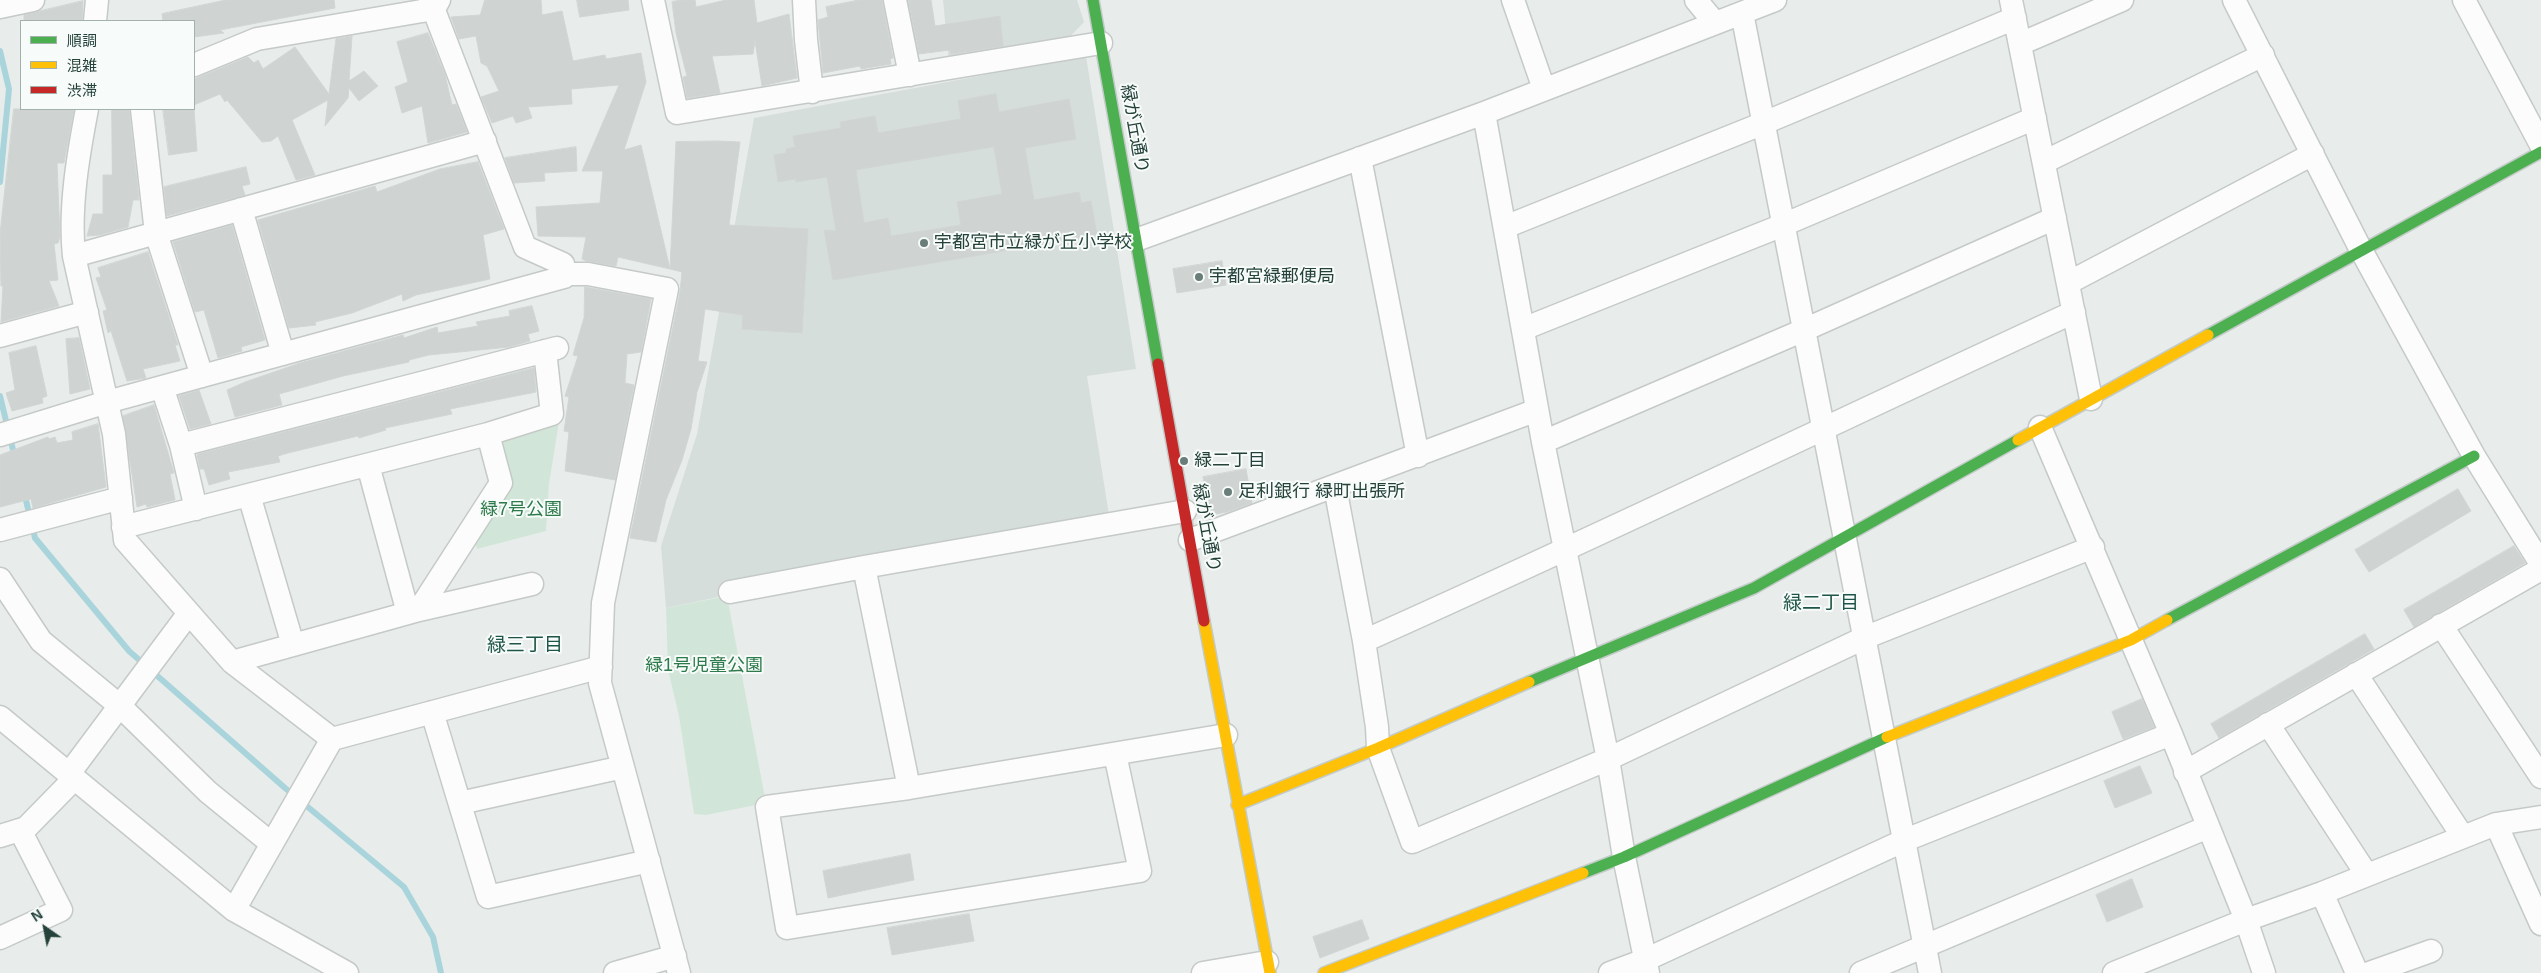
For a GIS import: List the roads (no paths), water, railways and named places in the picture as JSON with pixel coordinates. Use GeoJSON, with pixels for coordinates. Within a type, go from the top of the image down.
{"type":"FeatureCollection","features":[{"type":"Feature","properties":{"kind":"street"},"geometry":{"type":"LineString","coordinates":[[2,6],[33,0]]}},
{"type":"Feature","properties":{"kind":"street"},"geometry":{"type":"LineString","coordinates":[[95,20],[97,0]]}},
{"type":"Feature","properties":{"kind":"street"},"geometry":{"type":"LineString","coordinates":[[654,0],[677,113],[910,76],[1100,43]]}},
{"type":"Feature","properties":{"kind":"street"},"geometry":{"type":"LineString","coordinates":[[804,0],[812,92]]}},
{"type":"Feature","properties":{"kind":"street"},"geometry":{"type":"LineString","coordinates":[[895,0],[910,76]]}},
{"type":"Feature","properties":{"kind":"street","name":"緑が丘通り"},"geometry":{"type":"LineString","coordinates":[[1093,0],[1237,805],[1269,967]]}},
{"type":"Feature","properties":{"kind":"street"},"geometry":{"type":"LineString","coordinates":[[1513,0],[1544,90]]}},
{"type":"Feature","properties":{"kind":"street"},"geometry":{"type":"LineString","coordinates":[[1696,0],[1715,23]]}},
{"type":"Feature","properties":{"kind":"street"},"geometry":{"type":"LineString","coordinates":[[1136,240],[1484,113],[1775,0]]}},
{"type":"Feature","properties":{"kind":"street"},"geometry":{"type":"LineString","coordinates":[[2020,44],[2122,0]]}},
{"type":"Feature","properties":{"kind":"street"},"geometry":{"type":"LineString","coordinates":[[2234,0],[2361,250],[2474,456],[2541,564]]}},
{"type":"Feature","properties":{"kind":"street"},"geometry":{"type":"LineString","coordinates":[[2464,0],[2541,145]]}},
{"type":"Feature","properties":{"kind":"street"},"geometry":{"type":"LineString","coordinates":[[195,65],[257,39],[434,3],[525,247],[566,272]]}},
{"type":"Feature","properties":{"kind":"street"},"geometry":{"type":"LineString","coordinates":[[1505,227],[1764,123],[2013,9],[2091,399]]}},
{"type":"Feature","properties":{"kind":"street"},"geometry":{"type":"LineString","coordinates":[[1742,13],[1930,973]]}},
{"type":"Feature","properties":{"kind":"street"},"geometry":{"type":"LineString","coordinates":[[2044,162],[2263,55]]}},
{"type":"Feature","properties":{"kind":"street"},"geometry":{"type":"LineString","coordinates":[[88,110],[80,148],[72,235],[74,256],[114,434],[125,540],[232,662],[332,739]]}},
{"type":"Feature","properties":{"kind":"street"},"geometry":{"type":"LineString","coordinates":[[142,110],[156,233],[202,376]]}},
{"type":"Feature","properties":{"kind":"street"},"geometry":{"type":"LineString","coordinates":[[1484,113],[1543,442],[1608,760],[1624,856],[1647,966]]}},
{"type":"Feature","properties":{"kind":"street"},"geometry":{"type":"LineString","coordinates":[[1523,329],[1783,225],[2035,118]]}},
{"type":"Feature","properties":{"kind":"street"},"geometry":{"type":"LineString","coordinates":[[74,256],[485,140]]}},
{"type":"Feature","properties":{"kind":"street"},"geometry":{"type":"LineString","coordinates":[[1237,805],[1378,748],[1587,656],[1754,588],[2040,427],[2541,152]]}},
{"type":"Feature","properties":{"kind":"street"},"geometry":{"type":"LineString","coordinates":[[2068,282],[2313,154]]}},
{"type":"Feature","properties":{"kind":"street"},"geometry":{"type":"LineString","coordinates":[[1360,158],[1418,456]]}},
{"type":"Feature","properties":{"kind":"street"},"geometry":{"type":"LineString","coordinates":[[241,209],[283,354]]}},
{"type":"Feature","properties":{"kind":"street"},"geometry":{"type":"LineString","coordinates":[[1543,442],[1804,330],[2055,218]]}},
{"type":"Feature","properties":{"kind":"street"},"geometry":{"type":"LineString","coordinates":[[0,435],[107,402],[283,354],[566,272],[588,274],[667,289],[603,603],[600,683],[677,964],[615,973]]}},
{"type":"Feature","properties":{"kind":"street"},"geometry":{"type":"LineString","coordinates":[[1,336],[87,312]]}},
{"type":"Feature","properties":{"kind":"street"},"geometry":{"type":"LineString","coordinates":[[1364,641],[1565,552],[1823,428],[2074,312]]}},
{"type":"Feature","properties":{"kind":"street"},"geometry":{"type":"LineString","coordinates":[[124,527],[488,434],[552,414],[551,349],[181,445]]}},
{"type":"Feature","properties":{"kind":"street"},"geometry":{"type":"LineString","coordinates":[[162,387],[181,445],[196,509]]}},
{"type":"Feature","properties":{"kind":"street"},"geometry":{"type":"LineString","coordinates":[[1190,540],[1537,410]]}},
{"type":"Feature","properties":{"kind":"street"},"geometry":{"type":"LineString","coordinates":[[2040,427],[2093,547],[2186,772],[2246,920],[2264,973]]}},
{"type":"Feature","properties":{"kind":"street"},"geometry":{"type":"LineString","coordinates":[[414,612],[501,483],[488,434]]}},
{"type":"Feature","properties":{"kind":"street"},"geometry":{"type":"LineString","coordinates":[[1324,973],[1624,856],[1884,738],[2131,640],[2474,456]]}},
{"type":"Feature","properties":{"kind":"street"},"geometry":{"type":"LineString","coordinates":[[368,465],[414,612]]}},
{"type":"Feature","properties":{"kind":"street"},"geometry":{"type":"LineString","coordinates":[[1335,487],[1364,641],[1377,727],[1378,748],[1412,842],[1608,760],[1864,638],[2093,547]]}},
{"type":"Feature","properties":{"kind":"street"},"geometry":{"type":"LineString","coordinates":[[249,495],[293,645]]}},
{"type":"Feature","properties":{"kind":"street"},"geometry":{"type":"LineString","coordinates":[[0,530],[121,498]]}},
{"type":"Feature","properties":{"kind":"street"},"geometry":{"type":"LineString","coordinates":[[730,592],[1185,512]]}},
{"type":"Feature","properties":{"kind":"street"},"geometry":{"type":"LineString","coordinates":[[864,567],[909,788]]}},
{"type":"Feature","properties":{"kind":"street"},"geometry":{"type":"LineString","coordinates":[[2186,772],[2541,569]]}},
{"type":"Feature","properties":{"kind":"street"},"geometry":{"type":"LineString","coordinates":[[0,579],[41,641],[120,706],[208,792],[272,844]]}},
{"type":"Feature","properties":{"kind":"street"},"geometry":{"type":"LineString","coordinates":[[232,662],[414,612],[532,584]]}},
{"type":"Feature","properties":{"kind":"street"},"geometry":{"type":"LineString","coordinates":[[0,938],[61,910],[10,833],[26,828],[71,777],[120,706],[189,613]]}},
{"type":"Feature","properties":{"kind":"street"},"geometry":{"type":"LineString","coordinates":[[2441,625],[2541,777]]}},
{"type":"Feature","properties":{"kind":"street"},"geometry":{"type":"LineString","coordinates":[[234,910],[332,739],[601,667]]}},
{"type":"Feature","properties":{"kind":"street"},"geometry":{"type":"LineString","coordinates":[[2356,674],[2463,836]]}},
{"type":"Feature","properties":{"kind":"street"},"geometry":{"type":"LineString","coordinates":[[432,712],[488,897],[649,860]]}},
{"type":"Feature","properties":{"kind":"street"},"geometry":{"type":"LineString","coordinates":[[0,717],[234,910],[347,973]]}},
{"type":"Feature","properties":{"kind":"street"},"geometry":{"type":"LineString","coordinates":[[2268,724],[2367,875]]}},
{"type":"Feature","properties":{"kind":"street"},"geometry":{"type":"LineString","coordinates":[[1610,973],[1647,966],[1903,842],[2170,734]]}},
{"type":"Feature","properties":{"kind":"street"},"geometry":{"type":"LineString","coordinates":[[1115,754],[1140,870],[787,928],[768,807],[909,788],[1226,735]]}},
{"type":"Feature","properties":{"kind":"street"},"geometry":{"type":"LineString","coordinates":[[460,803],[623,767]]}},
{"type":"Feature","properties":{"kind":"street"},"geometry":{"type":"LineString","coordinates":[[2114,973],[2246,920],[2322,894],[2463,836],[2496,824],[2541,817]]}},
{"type":"Feature","properties":{"kind":"street"},"geometry":{"type":"LineString","coordinates":[[2496,824],[2541,924]]}},
{"type":"Feature","properties":{"kind":"street"},"geometry":{"type":"LineString","coordinates":[[1861,973],[2208,827]]}},
{"type":"Feature","properties":{"kind":"street"},"geometry":{"type":"LineString","coordinates":[[2322,894],[2357,973]]}},
{"type":"Feature","properties":{"kind":"street"},"geometry":{"type":"LineString","coordinates":[[2369,973],[2430,951]]}},
{"type":"Feature","properties":{"kind":"street"},"geometry":{"type":"LineString","coordinates":[[1204,973],[1269,967]]}},
{"type":"Feature","properties":{"kind":"waterway"},"geometry":{"type":"LineString","coordinates":[[0,51],[9,89],[0,182]]}},
{"type":"Feature","properties":{"kind":"waterway"},"geometry":{"type":"LineString","coordinates":[[0,396],[15,458]]}},
{"type":"Feature","properties":{"kind":"waterway"},"geometry":{"type":"LineString","coordinates":[[24,492],[35,538],[129,651],[285,788],[404,887],[433,937],[441,973]]}},
{"type":"Feature","properties":{"kind":"place","name":"宇都宮市立緑が丘小学校"},"geometry":{"type":"Point","coordinates":[924,243]}},
{"type":"Feature","properties":{"kind":"place","name":"宇都宮緑郵便局"},"geometry":{"type":"Point","coordinates":[1199,277]}},
{"type":"Feature","properties":{"kind":"place","name":"緑二丁目"},"geometry":{"type":"Point","coordinates":[1184,461]}},
{"type":"Feature","properties":{"kind":"place","name":"足利銀行 緑町出張所"},"geometry":{"type":"Point","coordinates":[1228,492]}},
{"type":"Feature","properties":{"kind":"district","name":"緑二丁目"},"geometry":{"type":"Point","coordinates":[1821,604]}},
{"type":"Feature","properties":{"kind":"district","name":"緑三丁目"},"geometry":{"type":"Point","coordinates":[525,646]}},
{"type":"Feature","properties":{"kind":"park label","name":"緑7号公園"},"geometry":{"type":"Point","coordinates":[521,510]}},
{"type":"Feature","properties":{"kind":"park label","name":"緑1号児童公園"},"geometry":{"type":"Point","coordinates":[704,666]}}]}
